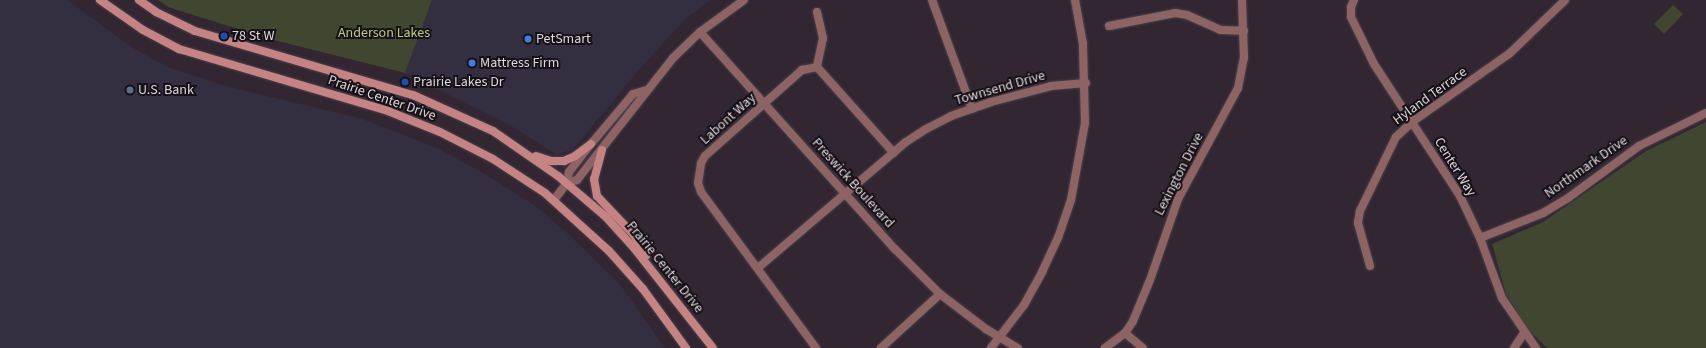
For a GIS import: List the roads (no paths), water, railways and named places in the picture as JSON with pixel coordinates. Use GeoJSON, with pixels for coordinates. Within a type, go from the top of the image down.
{"type":"FeatureCollection","features":[{"type":"Feature","properties":{"kind":"main road","name":"Prairie Center Drive"},"geometry":{"type":"LineString","coordinates":[[100,0],[143,30],[179,49],[388,111],[440,132],[493,160],[554,200],[619,262],[643,290],[686,348]]}},
{"type":"Feature","properties":{"kind":"main road","name":"Prairie Center Drive"},"geometry":{"type":"LineString","coordinates":[[139,0],[156,12],[195,31],[434,103],[493,131],[567,183],[606,217],[659,279],[714,348]]}},
{"type":"Feature","properties":{"kind":"main road"},"geometry":{"type":"LineString","coordinates":[[524,152],[551,161],[564,161],[591,144]]}},
{"type":"Feature","properties":{"kind":"main road"},"geometry":{"type":"LineString","coordinates":[[602,150],[594,179],[597,196],[634,235],[659,279]]}},
{"type":"Feature","properties":{"kind":"street"},"geometry":{"type":"LineString","coordinates":[[567,183],[577,180],[641,102],[647,90],[700,32],[744,0]]}},
{"type":"Feature","properties":{"kind":"street"},"geometry":{"type":"LineString","coordinates":[[932,0],[972,109]]}},
{"type":"Feature","properties":{"kind":"street"},"geometry":{"type":"LineString","coordinates":[[991,348],[1024,305],[1042,272],[1063,223],[1080,162],[1085,123],[1086,83],[1083,44],[1075,0]]}},
{"type":"Feature","properties":{"kind":"street","name":"Lexington Drive"},"geometry":{"type":"LineString","coordinates":[[1105,348],[1125,333],[1142,301],[1178,199],[1238,88],[1244,58],[1242,0]]}},
{"type":"Feature","properties":{"kind":"street","name":"Hyland Terrace"},"geometry":{"type":"LineString","coordinates":[[1370,266],[1358,223],[1360,211],[1396,137],[1412,122],[1510,54],[1565,0]]}},
{"type":"Feature","properties":{"kind":"street","name":"Center Way"},"geometry":{"type":"LineString","coordinates":[[1353,1],[1350,12],[1360,38],[1374,64],[1460,196],[1480,238],[1502,298],[1524,333],[1536,348]]}},
{"type":"Feature","properties":{"kind":"street"},"geometry":{"type":"LineString","coordinates":[[817,12],[823,38],[817,67],[894,153]]}},
{"type":"Feature","properties":{"kind":"street"},"geometry":{"type":"LineString","coordinates":[[1109,26],[1175,13],[1192,17],[1220,30],[1244,31]]}},
{"type":"Feature","properties":{"kind":"street","name":"Preswick Boulevard"},"geometry":{"type":"LineString","coordinates":[[700,32],[895,249],[940,294],[1000,338]]}},
{"type":"Feature","properties":{"kind":"street","name":"Labont Way"},"geometry":{"type":"LineString","coordinates":[[816,348],[759,267],[701,192],[698,173],[705,156],[802,70],[817,67]]}},
{"type":"Feature","properties":{"kind":"street","name":"Townsend Drive"},"geometry":{"type":"LineString","coordinates":[[759,267],[894,153],[926,129],[972,109],[1051,86],[1086,83]]}},
{"type":"Feature","properties":{"kind":"street"},"geometry":{"type":"LineString","coordinates":[[554,200],[567,183],[569,172],[633,94],[647,90]]}},
{"type":"Feature","properties":{"kind":"street","name":"Northmark Drive"},"geometry":{"type":"LineString","coordinates":[[1480,238],[1543,213],[1568,198],[1639,146],[1706,113]]}},
{"type":"Feature","properties":{"kind":"street"},"geometry":{"type":"LineString","coordinates":[[881,348],[940,294]]}},
{"type":"Feature","properties":{"kind":"street"},"geometry":{"type":"LineString","coordinates":[[1125,333],[1143,348]]}},
{"type":"Feature","properties":{"kind":"street"},"geometry":{"type":"LineString","coordinates":[[1514,348],[1524,333]]}},
{"type":"Feature","properties":{"kind":"street"},"geometry":{"type":"LineString","coordinates":[[1000,338],[1018,348]]}},
{"type":"Feature","properties":{"kind":"place","name":"78 St W"},"geometry":{"type":"Point","coordinates":[224,36]}},
{"type":"Feature","properties":{"kind":"place","name":"PetSmart"},"geometry":{"type":"Point","coordinates":[528,39]}},
{"type":"Feature","properties":{"kind":"place","name":"Mattress Firm"},"geometry":{"type":"Point","coordinates":[472,63]}},
{"type":"Feature","properties":{"kind":"place","name":"Prairie Lakes Dr"},"geometry":{"type":"Point","coordinates":[405,82]}},
{"type":"Feature","properties":{"kind":"place","name":"U.S. Bank"},"geometry":{"type":"Point","coordinates":[130,90]}},
{"type":"Feature","properties":{"kind":"park label","name":"Anderson Lakes"},"geometry":{"type":"Point","coordinates":[384,33]}}]}
